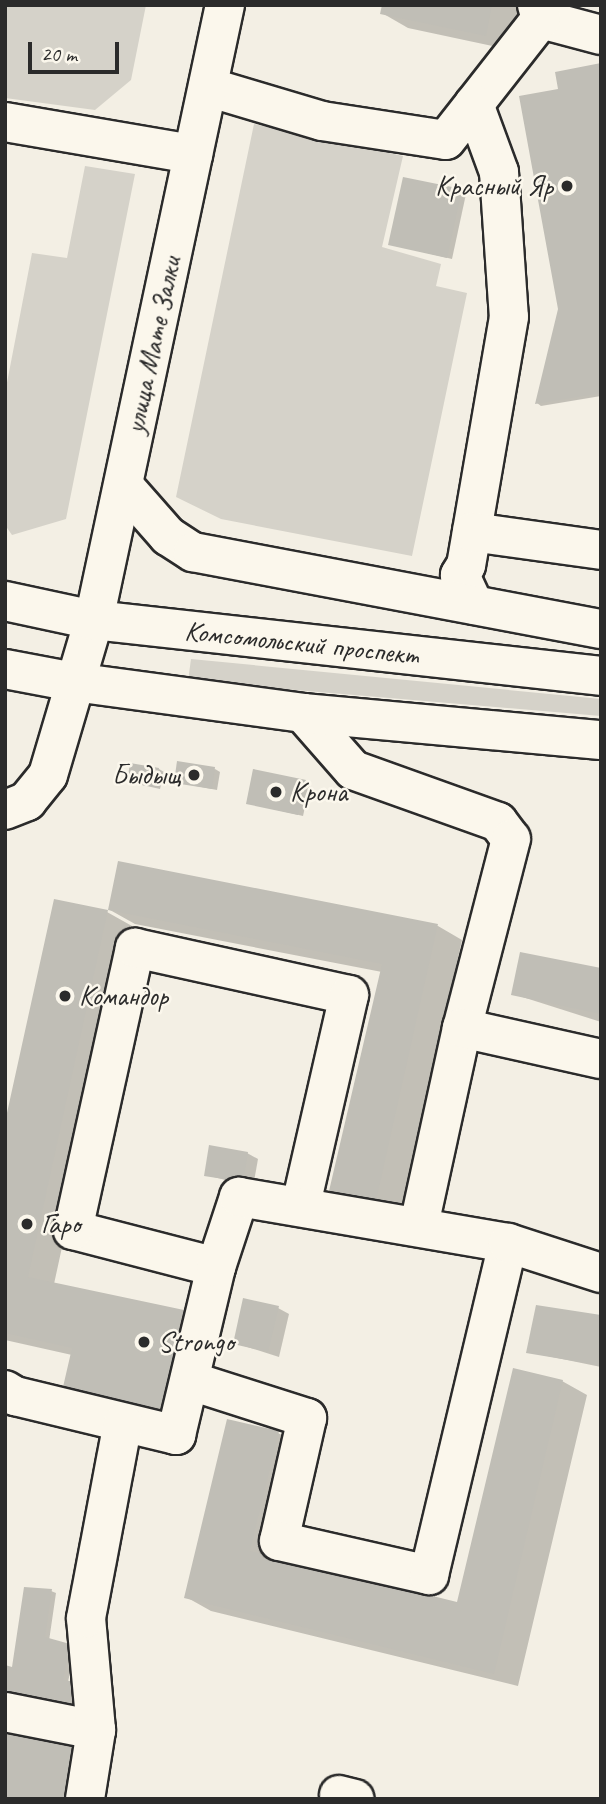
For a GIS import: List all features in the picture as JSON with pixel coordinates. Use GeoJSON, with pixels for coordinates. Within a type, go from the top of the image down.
{"type":"FeatureCollection","features":[{"type":"Feature","properties":{"kind":"main road","name":"улица Мате Залки"},"geometry":{"type":"LineString","coordinates":[[5,810],[27,801],[48,775],[94,620],[225,5]]}},
{"type":"Feature","properties":{"kind":"main road"},"geometry":{"type":"LineString","coordinates":[[208,87],[322,121],[446,139],[539,12],[601,35]]}},
{"type":"Feature","properties":{"kind":"main road"},"geometry":{"type":"LineString","coordinates":[[474,104],[499,172],[509,317],[472,532],[460,575],[474,604]]}},
{"type":"Feature","properties":{"kind":"main road"},"geometry":{"type":"LineString","coordinates":[[5,122],[193,153]]}},
{"type":"Feature","properties":{"kind":"main road"},"geometry":{"type":"LineString","coordinates":[[124,486],[168,536],[193,552],[601,629]]}},
{"type":"Feature","properties":{"kind":"main road"},"geometry":{"type":"LineString","coordinates":[[472,532],[601,551]]}},
{"type":"Feature","properties":{"kind":"main road","name":"Комсомольский проспект"},"geometry":{"type":"LineString","coordinates":[[5,601],[94,620],[601,676]]}},
{"type":"Feature","properties":{"kind":"main road"},"geometry":{"type":"LineString","coordinates":[[5,668],[74,682],[303,713],[601,740]]}},
{"type":"Feature","properties":{"kind":"main road"},"geometry":{"type":"LineString","coordinates":[[303,713],[353,770],[498,822],[511,839],[462,1028],[419,1226]]}},
{"type":"Feature","properties":{"kind":"main road"},"geometry":{"type":"LineString","coordinates":[[216,1267],[72,1230],[135,948],[349,995],[301,1204]]}},
{"type":"Feature","properties":{"kind":"main road"},"geometry":{"type":"LineString","coordinates":[[462,1028],[601,1059]]}},
{"type":"Feature","properties":{"kind":"main road"},"geometry":{"type":"LineString","coordinates":[[5,1390],[15,1396],[176,1435],[216,1267],[239,1197],[301,1204],[508,1243],[601,1273]]}},
{"type":"Feature","properties":{"kind":"main road"},"geometry":{"type":"LineString","coordinates":[[191,1381],[307,1418],[279,1541],[429,1575],[508,1243]]}},
{"type":"Feature","properties":{"kind":"main road"},"geometry":{"type":"LineString","coordinates":[[85,1799],[96,1730],[86,1618],[123,1423]]}},
{"type":"Feature","properties":{"kind":"main road"},"geometry":{"type":"LineString","coordinates":[[5,1712],[96,1730]]}},
{"type":"Feature","properties":{"kind":"shaded area"},"geometry":{"type":"Polygon","coordinates":[[[5,5],[146,5],[131,80],[95,110],[5,98],[5,5]]]}},
{"type":"Feature","properties":{"kind":"shaded area"},"geometry":{"type":"Polygon","coordinates":[[[254,124],[403,156],[382,247],[441,264],[436,286],[467,293],[412,556],[221,519],[176,497],[254,124]]]}},
{"type":"Feature","properties":{"kind":"shaded area"},"geometry":{"type":"Polygon","coordinates":[[[85,166],[135,174],[66,519],[12,535],[5,525],[5,393],[32,253],[67,258],[85,166]]]}},
{"type":"Feature","properties":{"kind":"shaded area"},"geometry":{"type":"Polygon","coordinates":[[[191,659],[601,699],[601,716],[188,681],[191,659]]]}},
{"type":"Feature","properties":{"kind":"building"},"geometry":{"type":"Polygon","coordinates":[[[382,5],[492,5],[486,36],[380,14],[382,5]]]}},
{"type":"Feature","properties":{"kind":"building"},"geometry":{"type":"Polygon","coordinates":[[[601,63],[601,393],[535,404],[558,309],[519,96],[558,89],[555,72],[601,63]]]}},
{"type":"Feature","properties":{"kind":"building"},"geometry":{"type":"Polygon","coordinates":[[[403,177],[462,189],[447,258],[388,245],[403,177]]]}},
{"type":"Feature","properties":{"kind":"building","name":"Быдыщ"},"geometry":{"type":"Polygon","coordinates":[[[177,761],[215,767],[212,789],[174,783],[177,761]]]}},
{"type":"Feature","properties":{"kind":"building"},"geometry":{"type":"Polygon","coordinates":[[[130,763],[159,768],[156,787],[127,783],[130,763]]]}},
{"type":"Feature","properties":{"kind":"building","name":"Крона"},"geometry":{"type":"Polygon","coordinates":[[[253,769],[306,780],[298,815],[246,804],[253,769]]]}},
{"type":"Feature","properties":{"kind":"building"},"geometry":{"type":"Polygon","coordinates":[[[118,861],[438,924],[376,1201],[329,1191],[382,964],[108,910],[118,861]]]}},
{"type":"Feature","properties":{"kind":"building"},"geometry":{"type":"Polygon","coordinates":[[[54,899],[108,910],[28,1277],[184,1310],[162,1409],[63,1387],[72,1348],[5,1333],[5,1122],[54,899]]]}},
{"type":"Feature","properties":{"kind":"building"},"geometry":{"type":"Polygon","coordinates":[[[520,952],[601,968],[601,1014],[511,995],[520,952]]]}},
{"type":"Feature","properties":{"kind":"building"},"geometry":{"type":"Polygon","coordinates":[[[209,1145],[248,1152],[243,1182],[204,1176],[209,1145]]]}},
{"type":"Feature","properties":{"kind":"building"},"geometry":{"type":"Polygon","coordinates":[[[243,1298],[279,1306],[268,1352],[233,1344],[243,1298]]]}},
{"type":"Feature","properties":{"kind":"building"},"geometry":{"type":"Polygon","coordinates":[[[536,1305],[601,1315],[598,1365],[526,1353],[536,1305]]]}},
{"type":"Feature","properties":{"kind":"building"},"geometry":{"type":"Polygon","coordinates":[[[513,1368],[563,1380],[494,1674],[184,1598],[227,1419],[279,1431],[250,1551],[457,1602],[513,1368]]]}},
{"type":"Feature","properties":{"kind":"building"},"geometry":{"type":"Polygon","coordinates":[[[24,1587],[52,1589],[45,1637],[70,1644],[63,1680],[83,1683],[78,1710],[5,1696],[5,1665],[12,1667],[24,1587]]]}},
{"type":"Feature","properties":{"kind":"building"},"geometry":{"type":"Polygon","coordinates":[[[5,1729],[81,1745],[73,1799],[5,1799],[5,1729]]]}},
{"type":"Feature","properties":{"kind":"place","name":"Красный Яр"},"geometry":{"type":"Point","coordinates":[567,186]}},
{"type":"Feature","properties":{"kind":"place","name":"Быдыщ"},"geometry":{"type":"Point","coordinates":[194,775]}},
{"type":"Feature","properties":{"kind":"place","name":"Крона"},"geometry":{"type":"Point","coordinates":[276,792]}},
{"type":"Feature","properties":{"kind":"place","name":"Командор"},"geometry":{"type":"Point","coordinates":[65,996]}},
{"type":"Feature","properties":{"kind":"place","name":"Гаро"},"geometry":{"type":"Point","coordinates":[27,1224]}},
{"type":"Feature","properties":{"kind":"place","name":"Strongo"},"geometry":{"type":"Point","coordinates":[144,1342]}}]}
